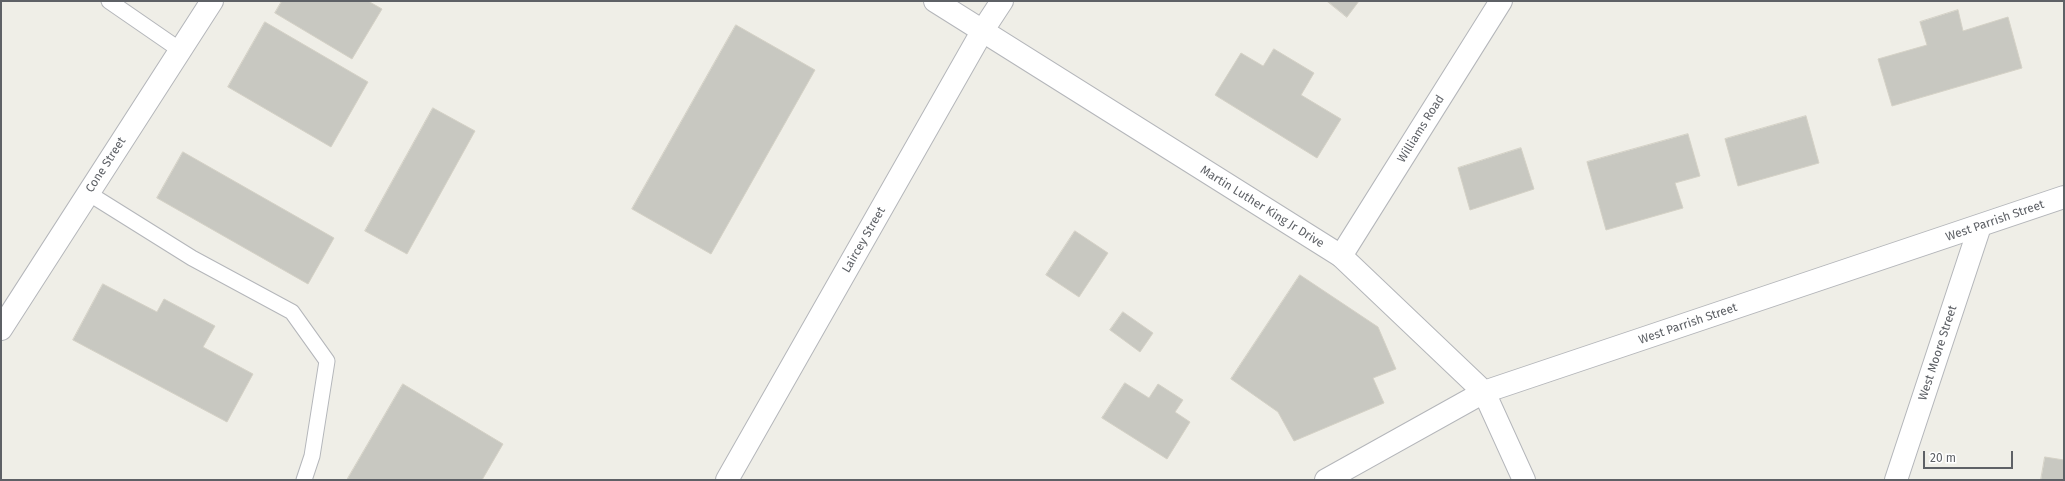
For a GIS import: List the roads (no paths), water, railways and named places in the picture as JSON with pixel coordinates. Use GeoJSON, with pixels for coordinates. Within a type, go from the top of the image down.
{"type":"FeatureCollection","features":[{"type":"Feature","properties":{"kind":"street","name":"Cone Street"},"geometry":{"type":"LineString","coordinates":[[1,329],[212,1]]}},
{"type":"Feature","properties":{"kind":"street","name":"Martin Luther King Jr Drive"},"geometry":{"type":"LineString","coordinates":[[935,1],[1340,256],[1484,392],[1524,480]]}},
{"type":"Feature","properties":{"kind":"street","name":"Laircey Street"},"geometry":{"type":"LineString","coordinates":[[727,480],[983,30],[1002,1]]}},
{"type":"Feature","properties":{"kind":"street","name":"Williams Road"},"geometry":{"type":"LineString","coordinates":[[1340,256],[1501,1]]}},
{"type":"Feature","properties":{"kind":"street","name":"West Parrish Street"},"geometry":{"type":"LineString","coordinates":[[1326,480],[1484,392],[2064,198]]}},
{"type":"Feature","properties":{"kind":"street","name":"West Moore Street"},"geometry":{"type":"LineString","coordinates":[[1896,480],[1980,226]]}},
{"type":"Feature","properties":{"kind":"lane"},"geometry":{"type":"LineString","coordinates":[[109,1],[180,50]]}},
{"type":"Feature","properties":{"kind":"lane"},"geometry":{"type":"LineString","coordinates":[[88,193],[192,258],[292,312],[327,361],[312,456],[304,480]]}}]}
